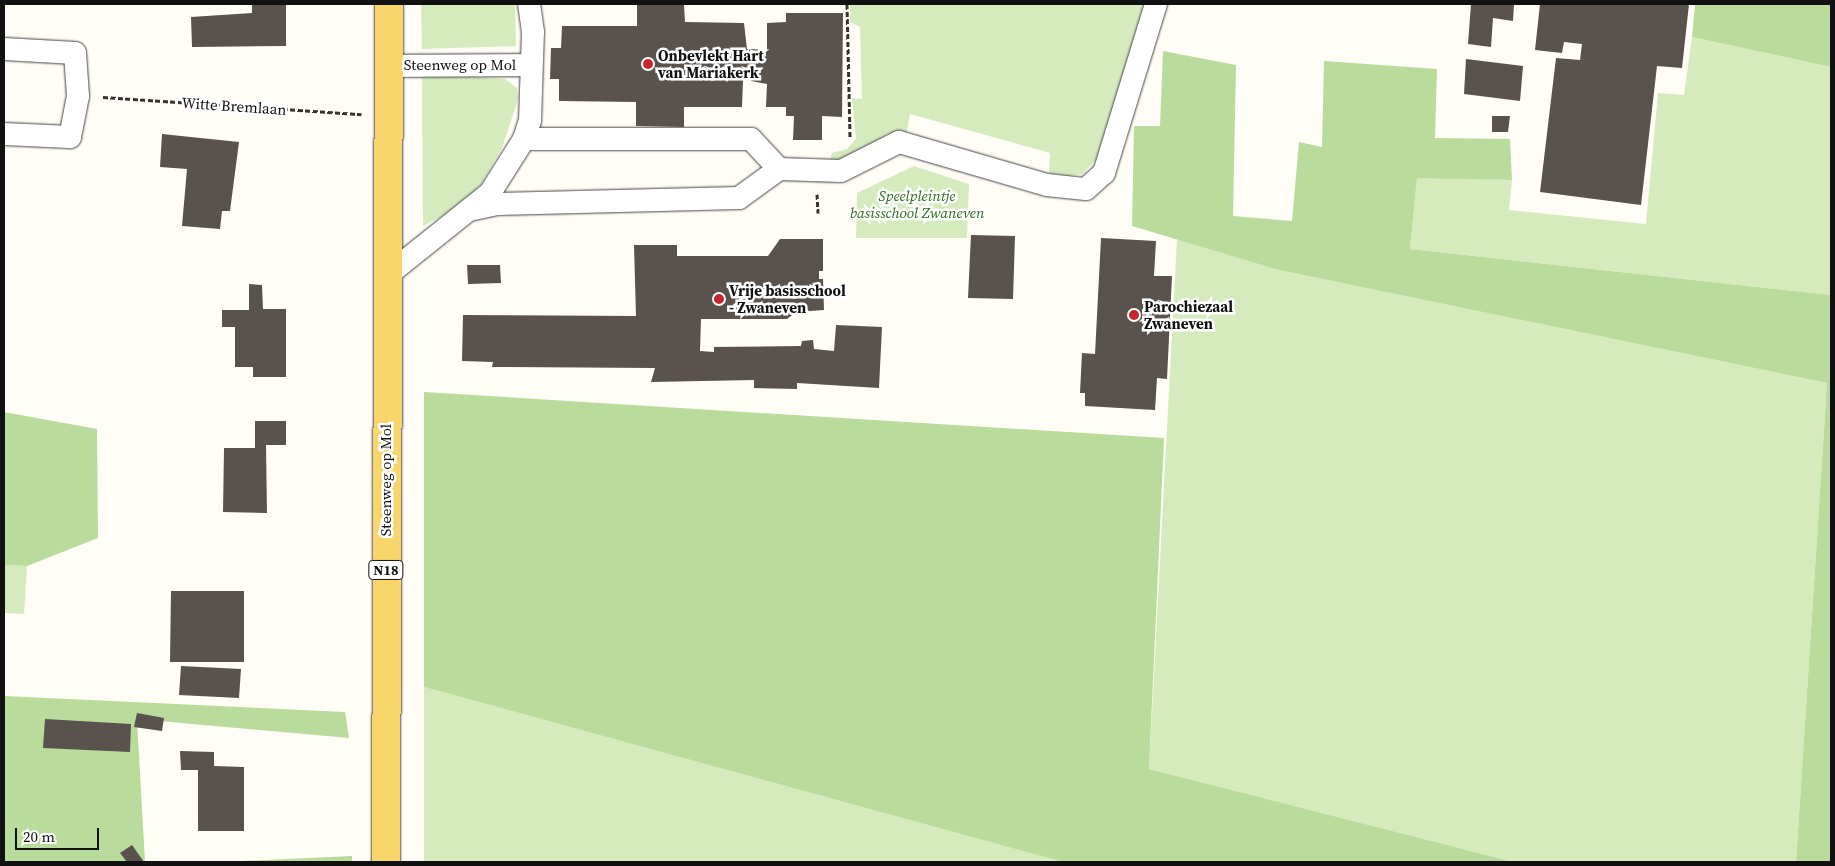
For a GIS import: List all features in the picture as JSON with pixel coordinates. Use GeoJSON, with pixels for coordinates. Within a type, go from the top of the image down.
{"type":"FeatureCollection","features":[{"type":"Feature","properties":{"kind":"main road","name":"Steenweg op Mol"},"geometry":{"type":"LineString","coordinates":[[386,862],[386,277],[390,116],[389,4]]}},
{"type":"Feature","properties":{"kind":"street","name":"Steenweg op Mol"},"geometry":{"type":"LineString","coordinates":[[386,277],[490,193],[524,139],[530,121],[529,4]]}},
{"type":"Feature","properties":{"kind":"street"},"geometry":{"type":"LineString","coordinates":[[469,210],[498,204],[739,198],[779,170],[841,171],[899,142],[1047,185],[1086,189],[1104,173],[1156,4]]}},
{"type":"Feature","properties":{"kind":"street"},"geometry":{"type":"LineString","coordinates":[[4,49],[75,54],[78,96],[70,137],[4,134]]}},
{"type":"Feature","properties":{"kind":"street","name":"Steenweg op Mol"},"geometry":{"type":"LineString","coordinates":[[390,66],[530,65]]}},
{"type":"Feature","properties":{"kind":"street"},"geometry":{"type":"LineString","coordinates":[[524,139],[751,139],[779,170]]}},
{"type":"Feature","properties":{"kind":"path"},"geometry":{"type":"LineString","coordinates":[[844,147],[850,139],[847,4]]}},
{"type":"Feature","properties":{"kind":"path","name":"Witte Bremlaan"},"geometry":{"type":"LineString","coordinates":[[78,96],[390,116]]}},
{"type":"Feature","properties":{"kind":"green space"},"geometry":{"type":"Polygon","coordinates":[[[421,4],[515,4],[516,46],[422,49],[421,4]]]}},
{"type":"Feature","properties":{"kind":"green space"},"geometry":{"type":"Polygon","coordinates":[[[850,4],[1147,4],[1096,160],[1082,174],[1069,176],[1049,173],[1050,153],[910,114],[907,132],[888,133],[858,157],[830,162],[832,153],[847,149],[856,139],[852,98],[862,99],[860,27],[850,22],[850,4]]]}},
{"type":"Feature","properties":{"kind":"green space"},"geometry":{"type":"Polygon","coordinates":[[[1695,4],[1831,4],[1831,67],[1692,37],[1695,4]]]}},
{"type":"Feature","properties":{"kind":"green space"},"geometry":{"type":"Polygon","coordinates":[[[1692,37],[1831,67],[1831,295],[1410,249],[1417,177],[1512,180],[1509,210],[1646,224],[1658,93],[1684,95],[1692,37]]]}},
{"type":"Feature","properties":{"kind":"green space"},"geometry":{"type":"Polygon","coordinates":[[[1163,51],[1236,65],[1233,216],[1292,221],[1299,142],[1322,147],[1324,61],[1437,69],[1435,138],[1510,139],[1512,180],[1417,178],[1410,249],[1831,295],[1831,862],[1796,862],[1827,383],[1279,270],[1132,226],[1134,126],[1160,126],[1163,51]]]}},
{"type":"Feature","properties":{"kind":"green space"},"geometry":{"type":"Polygon","coordinates":[[[422,75],[505,79],[517,88],[518,99],[502,148],[482,183],[459,207],[423,226],[422,75]]]}},
{"type":"Feature","properties":{"kind":"green space","name":"Speelpleintje basisschool Zwaneven"},"geometry":{"type":"Polygon","coordinates":[[[914,166],[969,184],[967,238],[856,238],[857,193],[914,166]]]}},
{"type":"Feature","properties":{"kind":"green space"},"geometry":{"type":"Polygon","coordinates":[[[1177,239],[1279,270],[1827,383],[1796,862],[1514,862],[1149,769],[1177,239]]]}},
{"type":"Feature","properties":{"kind":"green space"},"geometry":{"type":"Polygon","coordinates":[[[424,392],[1164,438],[1149,769],[1514,862],[1063,862],[424,687],[424,392]]]}},
{"type":"Feature","properties":{"kind":"green space"},"geometry":{"type":"Polygon","coordinates":[[[4,412],[97,429],[98,538],[27,566],[4,565],[4,412]]]}},
{"type":"Feature","properties":{"kind":"green space"},"geometry":{"type":"Polygon","coordinates":[[[4,565],[27,566],[24,614],[4,613],[4,565]]]}},
{"type":"Feature","properties":{"kind":"green space"},"geometry":{"type":"Polygon","coordinates":[[[424,687],[855,805],[1063,862],[424,862],[424,687]]]}},
{"type":"Feature","properties":{"kind":"green space"},"geometry":{"type":"Polygon","coordinates":[[[4,696],[345,712],[349,738],[137,719],[145,862],[4,862],[4,696]]]}},
{"type":"Feature","properties":{"kind":"green space"},"geometry":{"type":"Polygon","coordinates":[[[352,856],[352,862],[219,862],[352,856]]]}},
{"type":"Feature","properties":{"kind":"building"},"geometry":{"type":"Polygon","coordinates":[[[252,4],[286,4],[286,46],[192,47],[191,17],[252,13],[252,4]]]}},
{"type":"Feature","properties":{"kind":"building","name":"Onbevlekt Hart van Mariakerk"},"geometry":{"type":"Polygon","coordinates":[[[637,4],[684,4],[685,22],[744,23],[747,49],[767,50],[767,23],[786,22],[786,13],[843,13],[842,117],[822,116],[822,140],[793,140],[794,116],[786,116],[786,107],[766,107],[767,84],[746,80],[743,80],[742,107],[684,107],[684,127],[636,126],[636,102],[559,101],[559,79],[550,79],[551,48],[561,48],[562,26],[637,26],[637,4]]]}},
{"type":"Feature","properties":{"kind":"building"},"geometry":{"type":"Polygon","coordinates":[[[1471,4],[1514,4],[1513,21],[1493,18],[1491,47],[1468,44],[1471,4]]]}},
{"type":"Feature","properties":{"kind":"building"},"geometry":{"type":"Polygon","coordinates":[[[1540,4],[1689,4],[1682,68],[1657,66],[1641,205],[1540,192],[1556,58],[1580,60],[1582,44],[1564,42],[1562,53],[1535,50],[1540,4]]]}},
{"type":"Feature","properties":{"kind":"building"},"geometry":{"type":"Polygon","coordinates":[[[1466,59],[1523,66],[1520,101],[1464,94],[1466,59]]]}},
{"type":"Feature","properties":{"kind":"building"},"geometry":{"type":"Polygon","coordinates":[[[1492,116],[1510,116],[1508,132],[1492,132],[1492,116]]]}},
{"type":"Feature","properties":{"kind":"building"},"geometry":{"type":"Polygon","coordinates":[[[162,134],[239,142],[230,211],[222,211],[220,229],[182,226],[187,169],[160,167],[162,134]]]}},
{"type":"Feature","properties":{"kind":"building"},"geometry":{"type":"Polygon","coordinates":[[[971,235],[1015,236],[1013,299],[968,298],[971,235]]]}},
{"type":"Feature","properties":{"kind":"building","name":"Parochiezaal Zwaneven"},"geometry":{"type":"Polygon","coordinates":[[[1101,238],[1156,241],[1154,276],[1172,276],[1167,379],[1157,378],[1155,410],[1085,406],[1085,393],[1080,393],[1082,353],[1095,354],[1101,238]]]}},
{"type":"Feature","properties":{"kind":"building"},"geometry":{"type":"Polygon","coordinates":[[[780,239],[823,239],[823,271],[819,271],[819,279],[823,279],[824,310],[796,312],[787,319],[701,319],[700,351],[714,352],[714,347],[801,346],[802,341],[813,340],[814,349],[834,351],[836,325],[882,327],[879,388],[797,383],[797,389],[754,388],[754,380],[651,382],[655,368],[492,367],[493,362],[462,361],[463,315],[636,316],[634,245],[677,245],[677,256],[768,256],[780,239]]]}},
{"type":"Feature","properties":{"kind":"building"},"geometry":{"type":"Polygon","coordinates":[[[467,265],[500,265],[501,283],[468,284],[467,265]]]}},
{"type":"Feature","properties":{"kind":"building"},"geometry":{"type":"Polygon","coordinates":[[[249,284],[262,285],[263,309],[286,309],[286,377],[253,377],[253,367],[235,367],[235,327],[222,327],[222,310],[249,310],[249,284]]]}},
{"type":"Feature","properties":{"kind":"building"},"geometry":{"type":"Polygon","coordinates":[[[255,421],[286,421],[286,445],[266,445],[267,513],[223,512],[224,448],[255,448],[255,421]]]}},
{"type":"Feature","properties":{"kind":"building"},"geometry":{"type":"Polygon","coordinates":[[[171,591],[244,591],[244,662],[170,662],[171,591]]]}},
{"type":"Feature","properties":{"kind":"building"},"geometry":{"type":"Polygon","coordinates":[[[181,666],[241,669],[239,698],[179,695],[181,666]]]}},
{"type":"Feature","properties":{"kind":"building"},"geometry":{"type":"Polygon","coordinates":[[[137,713],[164,718],[162,731],[134,727],[137,713]]]}},
{"type":"Feature","properties":{"kind":"building"},"geometry":{"type":"Polygon","coordinates":[[[45,719],[131,724],[130,752],[43,748],[45,719]]]}},
{"type":"Feature","properties":{"kind":"building"},"geometry":{"type":"Polygon","coordinates":[[[180,751],[214,752],[214,766],[244,767],[244,831],[198,831],[198,770],[181,770],[180,751]]]}},
{"type":"Feature","properties":{"kind":"building"},"geometry":{"type":"Polygon","coordinates":[[[132,845],[144,862],[127,862],[120,853],[132,845]]]}},
{"type":"Feature","properties":{"kind":"place","name":"Onbevlekt Hart van Mariakerk"},"geometry":{"type":"Point","coordinates":[648,64]}},
{"type":"Feature","properties":{"kind":"place","name":"Vrije basisschool - Zwaneven"},"geometry":{"type":"Point","coordinates":[719,299]}},
{"type":"Feature","properties":{"kind":"place","name":"Parochiezaal Zwaneven"},"geometry":{"type":"Point","coordinates":[1134,315]}}]}
